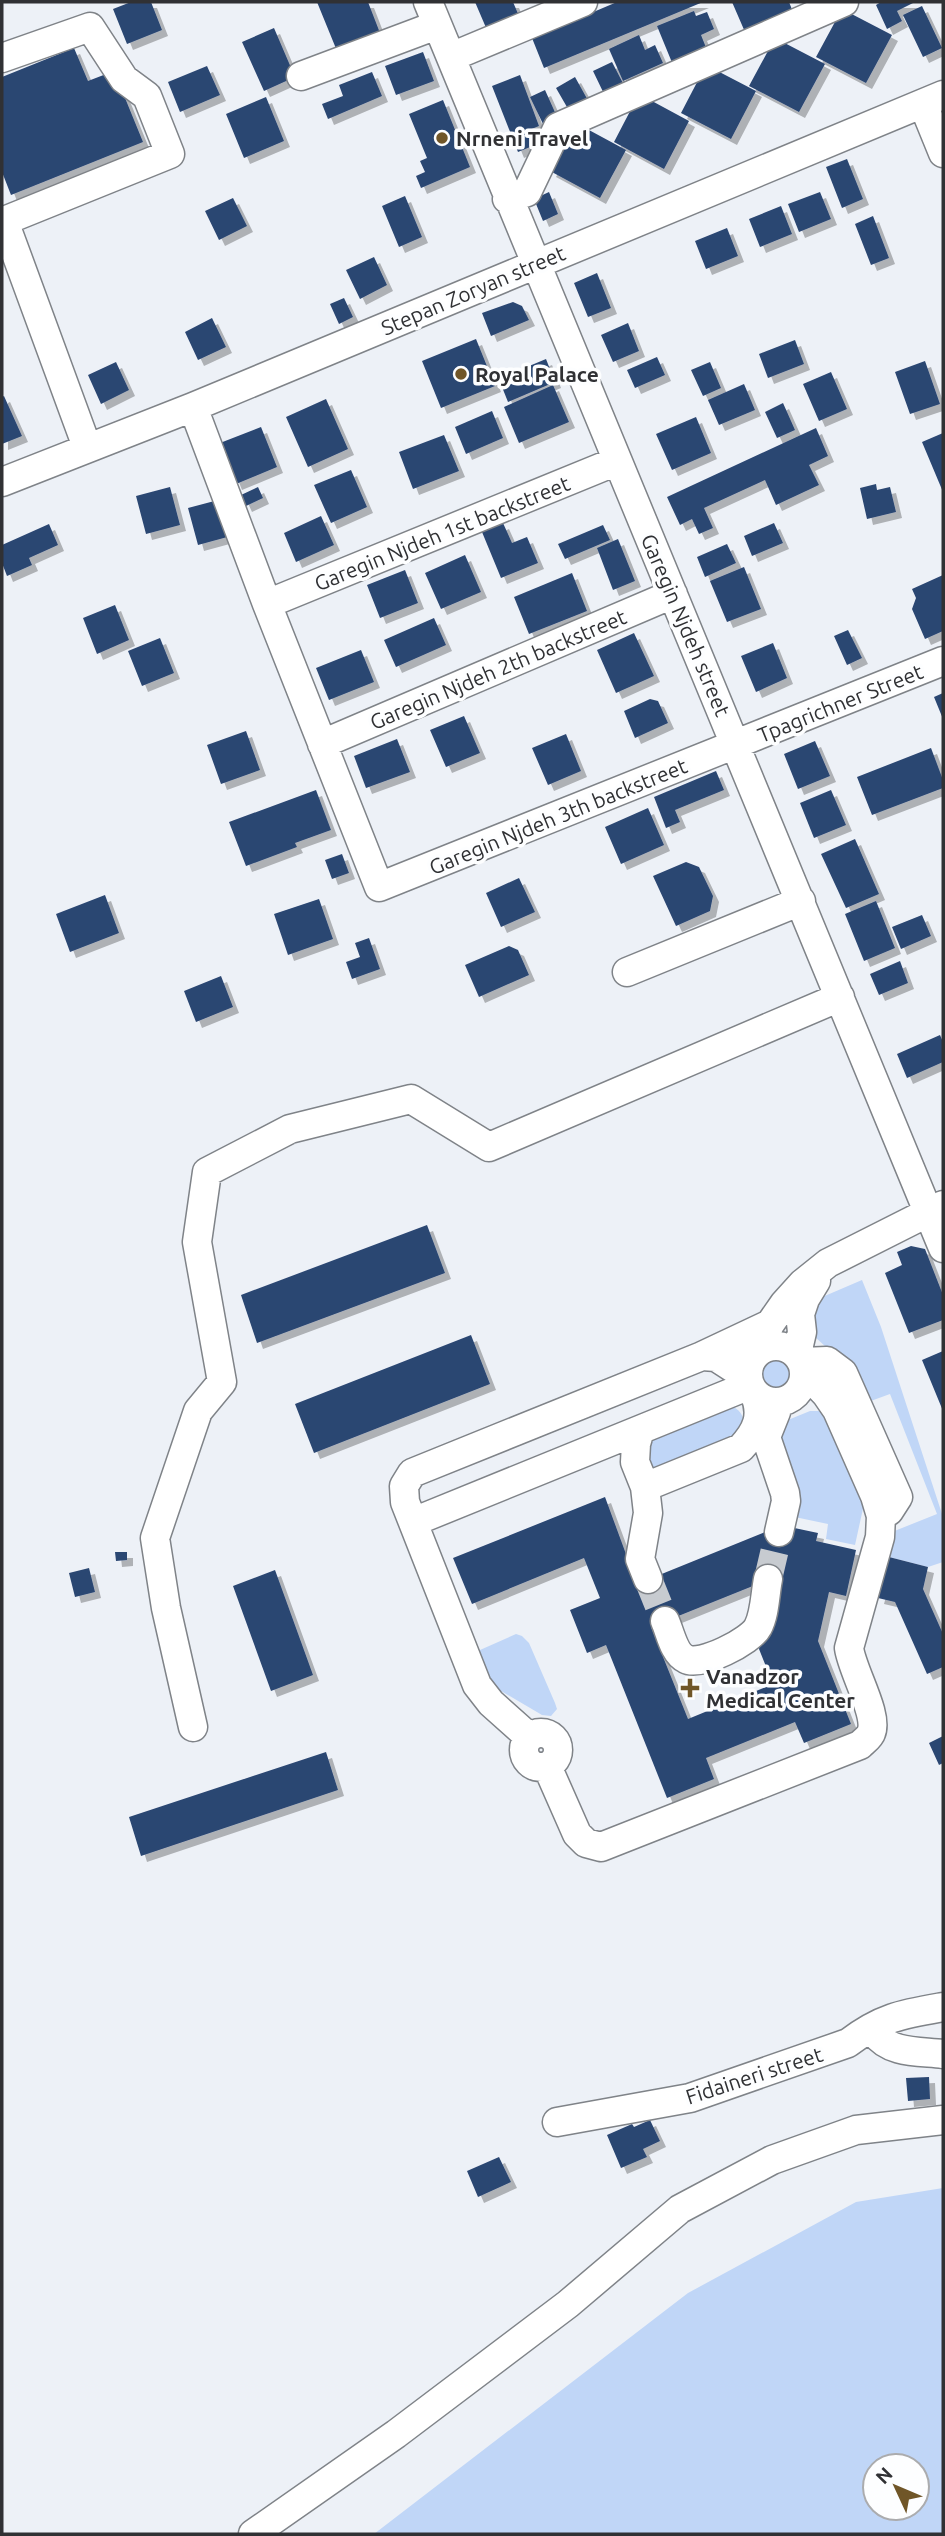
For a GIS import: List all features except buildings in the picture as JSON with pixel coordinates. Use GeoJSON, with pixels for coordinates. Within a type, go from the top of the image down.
{"type":"FeatureCollection","features":[{"type":"Feature","properties":{"kind":"street"},"geometry":{"type":"LineString","coordinates":[[451,57],[528,12],[583,2]]}},
{"type":"Feature","properties":{"kind":"street"},"geometry":{"type":"LineString","coordinates":[[507,200],[527,192],[558,127],[844,2]]}},
{"type":"Feature","properties":{"kind":"street"},"geometry":{"type":"LineString","coordinates":[[301,76],[433,13]]}},
{"type":"Feature","properties":{"kind":"street","name":"Garegin Njdeh street"},"geometry":{"type":"LineString","coordinates":[[433,13],[507,200],[840,997],[936,1209],[943,1248]]}},
{"type":"Feature","properties":{"kind":"street"},"geometry":{"type":"LineString","coordinates":[[2,58],[90,27],[124,79],[147,96],[170,155],[5,221],[87,447]]}},
{"type":"Feature","properties":{"kind":"street"},"geometry":{"type":"LineString","coordinates":[[933,100],[943,153]]}},
{"type":"Feature","properties":{"kind":"street","name":"Stepan Zoryan street"},"geometry":{"type":"LineString","coordinates":[[2,482],[193,407],[933,100]]}},
{"type":"Feature","properties":{"kind":"street"},"geometry":{"type":"LineString","coordinates":[[193,407],[322,744]]}},
{"type":"Feature","properties":{"kind":"street","name":"Garegin Njdeh 1st backstreet"},"geometry":{"type":"LineString","coordinates":[[267,604],[617,461]]}},
{"type":"Feature","properties":{"kind":"street","name":"Garegin Njdeh 2th backstreet"},"geometry":{"type":"LineString","coordinates":[[322,744],[673,594]]}},
{"type":"Feature","properties":{"kind":"street","name":"Tpagrichner Street"},"geometry":{"type":"LineString","coordinates":[[736,745],[943,661]]}},
{"type":"Feature","properties":{"kind":"street","name":"Garegin Njdeh 3th backstreet"},"geometry":{"type":"LineString","coordinates":[[322,744],[379,887],[736,745]]}},
{"type":"Feature","properties":{"kind":"street"},"geometry":{"type":"LineString","coordinates":[[627,972],[801,901]]}},
{"type":"Feature","properties":{"kind":"street"},"geometry":{"type":"LineString","coordinates":[[193,1727],[166,1608],[155,1538],[198,1412],[222,1382],[197,1242],[207,1172],[290,1129],[411,1099],[489,1147],[840,997]]}},
{"type":"Feature","properties":{"kind":"street"},"geometry":{"type":"LineString","coordinates":[[645,1488],[741,1448],[753,1436],[759,1420],[760,1406],[752,1377],[770,1324],[803,1283],[828,1263],[936,1209]]}},
{"type":"Feature","properties":{"kind":"street"},"geometry":{"type":"LineString","coordinates":[[779,1532],[786,1501],[785,1493],[766,1437],[776,1411],[801,1388],[800,1314],[805,1299],[828,1263]]}},
{"type":"Feature","properties":{"kind":"street"},"geometry":{"type":"LineString","coordinates":[[413,1522],[640,1430],[752,1377],[773,1345],[782,1346],[801,1362],[836,1410],[875,1496],[881,1516],[880,1537],[849,1648],[851,1662],[873,1718],[871,1734],[860,1745],[601,1847],[586,1843],[577,1834],[547,1766],[534,1765],[525,1756],[525,1743],[529,1737],[491,1703],[477,1685],[405,1502],[404,1486],[412,1473],[702,1356],[770,1324]]}},
{"type":"Feature","properties":{"kind":"street"},"geometry":{"type":"LineString","coordinates":[[702,1356],[716,1357],[752,1377],[770,1402],[788,1400]]}},
{"type":"Feature","properties":{"kind":"street"},"geometry":{"type":"LineString","coordinates":[[640,1430],[635,1462],[645,1488],[648,1513],[640,1559],[648,1579]]}},
{"type":"Feature","properties":{"kind":"street"},"geometry":{"type":"LineString","coordinates":[[606,1444],[621,1450],[635,1462]]}},
{"type":"Feature","properties":{"kind":"street"},"geometry":{"type":"LineString","coordinates":[[665,1621],[677,1652],[686,1660],[698,1661],[740,1644],[758,1627],[768,1579]]}},
{"type":"Feature","properties":{"kind":"street","name":"Fidaineri street"},"geometry":{"type":"LineString","coordinates":[[556,2122],[690,2098],[849,2043],[893,2016],[943,2007]]}},
{"type":"Feature","properties":{"kind":"street"},"geometry":{"type":"LineString","coordinates":[[879,2024],[875,2033],[881,2042],[899,2049],[943,2054]]}},
{"type":"Feature","properties":{"kind":"street"},"geometry":{"type":"LineString","coordinates":[[253,2534],[396,2434],[557,2312],[680,2209],[772,2160],[856,2130],[943,2120]]}},
{"type":"Feature","properties":{"kind":"shaded area"},"geometry":{"type":"Polygon","coordinates":[[[862,1280],[881,1327],[943,1517],[943,1562],[928,1567],[889,1557],[887,1534],[937,1514],[890,1394],[868,1402],[849,1359],[826,1347],[815,1337],[810,1313],[820,1298],[862,1280]]]}},
{"type":"Feature","properties":{"kind":"shaded area"},"geometry":{"type":"Polygon","coordinates":[[[776,1355],[790,1360],[795,1374],[790,1388],[776,1393],[762,1388],[757,1374],[762,1360],[776,1355]]]}},
{"type":"Feature","properties":{"kind":"shaded area"},"geometry":{"type":"Polygon","coordinates":[[[729,1405],[743,1417],[742,1436],[656,1470],[650,1467],[644,1442],[729,1405]]]}},
{"type":"Feature","properties":{"kind":"shaded area"},"geometry":{"type":"Polygon","coordinates":[[[810,1411],[819,1411],[828,1416],[864,1504],[855,1545],[826,1539],[828,1524],[790,1516],[775,1433],[783,1422],[810,1411]]]}},
{"type":"Feature","properties":{"kind":"shaded area"},"geometry":{"type":"Polygon","coordinates":[[[516,1634],[529,1643],[555,1703],[557,1709],[551,1716],[542,1715],[489,1684],[480,1650],[516,1634]]]}},
{"type":"Feature","properties":{"kind":"shaded area"},"geometry":{"type":"Polygon","coordinates":[[[943,2188],[943,2534],[374,2534],[688,2293],[856,2202],[943,2188]]]}},
{"type":"Feature","properties":{"kind":"tunnel"},"geometry":{"type":"LineString","coordinates":[[768,1579],[779,1532]]}},
{"type":"Feature","properties":{"kind":"tunnel"},"geometry":{"type":"LineString","coordinates":[[648,1579],[665,1621]]}},
{"type":"Feature","properties":{"kind":"place","name":"Nrneni Travel"},"geometry":{"type":"Point","coordinates":[442,138]}},
{"type":"Feature","properties":{"kind":"place","name":"Royal Palace"},"geometry":{"type":"Point","coordinates":[461,374]}},
{"type":"Feature","properties":{"kind":"place","name":"Vanadzor Medical Center"},"geometry":{"type":"Point","coordinates":[690,1688]}}]}
